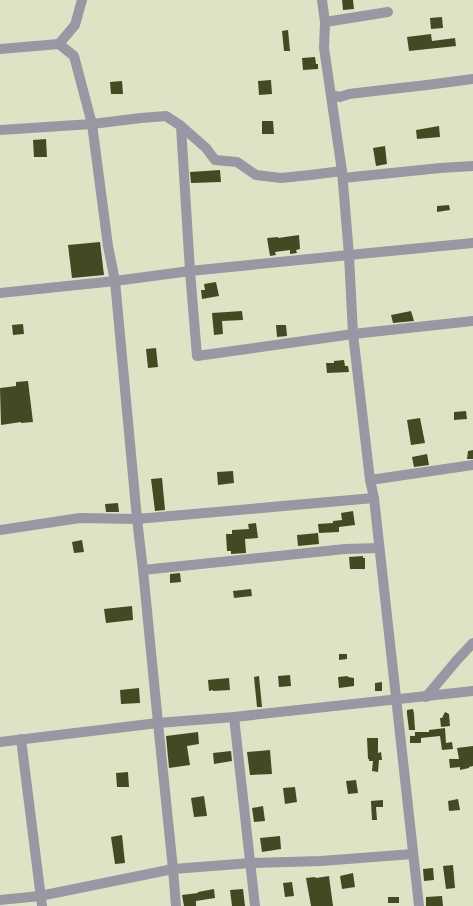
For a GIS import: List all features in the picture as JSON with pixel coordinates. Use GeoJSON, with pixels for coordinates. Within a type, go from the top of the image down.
{"type":"FeatureCollection","features":[{"type":"Feature","properties":{"kind":"street"},"geometry":{"type":"LineString","coordinates":[[59,44],[74,25],[82,0]]}},
{"type":"Feature","properties":{"kind":"street"},"geometry":{"type":"LineString","coordinates":[[322,0],[324,48],[343,175],[349,255],[352,334],[370,480],[374,498],[419,906]]}},
{"type":"Feature","properties":{"kind":"street"},"geometry":{"type":"LineString","coordinates":[[324,22],[388,12]]}},
{"type":"Feature","properties":{"kind":"street"},"geometry":{"type":"LineString","coordinates":[[0,49],[59,44],[74,56],[92,124],[108,246],[115,281],[137,519],[176,906]]}},
{"type":"Feature","properties":{"kind":"street"},"geometry":{"type":"LineString","coordinates":[[331,95],[340,97],[349,94],[376,90],[473,79]]}},
{"type":"Feature","properties":{"kind":"street"},"geometry":{"type":"LineString","coordinates":[[0,130],[92,124],[166,116],[181,126],[206,148],[215,160],[236,162],[256,175],[282,178],[310,175],[343,175],[473,166]]}},
{"type":"Feature","properties":{"kind":"street"},"geometry":{"type":"LineString","coordinates":[[181,126],[197,356],[352,334],[473,322]]}},
{"type":"Feature","properties":{"kind":"street"},"geometry":{"type":"LineString","coordinates":[[0,293],[473,243]]}},
{"type":"Feature","properties":{"kind":"street"},"geometry":{"type":"LineString","coordinates":[[370,480],[473,465]]}},
{"type":"Feature","properties":{"kind":"street"},"geometry":{"type":"LineString","coordinates":[[0,530],[80,518],[137,519],[374,498]]}},
{"type":"Feature","properties":{"kind":"street"},"geometry":{"type":"LineString","coordinates":[[143,570],[345,549],[379,548]]}},
{"type":"Feature","properties":{"kind":"street"},"geometry":{"type":"LineString","coordinates":[[426,697],[473,643]]}},
{"type":"Feature","properties":{"kind":"street"},"geometry":{"type":"LineString","coordinates":[[0,742],[158,723],[234,717],[473,691]]}},
{"type":"Feature","properties":{"kind":"street"},"geometry":{"type":"LineString","coordinates":[[234,717],[255,906]]}},
{"type":"Feature","properties":{"kind":"street"},"geometry":{"type":"LineString","coordinates":[[21,740],[41,901]]}},
{"type":"Feature","properties":{"kind":"street"},"geometry":{"type":"LineString","coordinates":[[0,900],[41,901],[173,869],[413,854]]}},
{"type":"Feature","properties":{"kind":"building"},"geometry":{"type":"Polygon","coordinates":[[[342,0],[353,0],[354,9],[343,10],[342,0]]]}},
{"type":"Feature","properties":{"kind":"building"},"geometry":{"type":"Polygon","coordinates":[[[442,17],[443,28],[431,29],[430,18],[442,17]]]}},
{"type":"Feature","properties":{"kind":"building"},"geometry":{"type":"Polygon","coordinates":[[[288,30],[290,51],[284,51],[282,31],[288,30]]]}},
{"type":"Feature","properties":{"kind":"building"},"geometry":{"type":"Polygon","coordinates":[[[431,34],[432,41],[455,38],[456,46],[409,51],[407,37],[431,34]]]}},
{"type":"Feature","properties":{"kind":"building"},"geometry":{"type":"Polygon","coordinates":[[[315,57],[316,64],[318,64],[318,69],[303,70],[302,58],[315,57]]]}},
{"type":"Feature","properties":{"kind":"building"},"geometry":{"type":"Polygon","coordinates":[[[271,80],[272,94],[259,95],[258,81],[271,80]]]}},
{"type":"Feature","properties":{"kind":"building"},"geometry":{"type":"Polygon","coordinates":[[[122,81],[123,94],[111,94],[110,82],[122,81]]]}},
{"type":"Feature","properties":{"kind":"building"},"geometry":{"type":"Polygon","coordinates":[[[262,121],[273,121],[274,134],[262,134],[262,121]]]}},
{"type":"Feature","properties":{"kind":"building"},"geometry":{"type":"Polygon","coordinates":[[[439,126],[440,137],[417,139],[416,130],[439,126]]]}},
{"type":"Feature","properties":{"kind":"building"},"geometry":{"type":"Polygon","coordinates":[[[46,139],[47,157],[34,157],[33,140],[46,139]]]}},
{"type":"Feature","properties":{"kind":"building"},"geometry":{"type":"Polygon","coordinates":[[[385,146],[387,164],[376,166],[373,148],[385,146]]]}},
{"type":"Feature","properties":{"kind":"building"},"geometry":{"type":"Polygon","coordinates":[[[220,170],[221,182],[191,183],[190,172],[220,170]]]}},
{"type":"Feature","properties":{"kind":"building"},"geometry":{"type":"Polygon","coordinates":[[[449,205],[450,210],[437,212],[437,206],[449,205]]]}},
{"type":"Feature","properties":{"kind":"building"},"geometry":{"type":"Polygon","coordinates":[[[299,235],[300,249],[296,250],[297,253],[290,254],[290,250],[275,252],[276,255],[270,256],[267,238],[299,235]]]}},
{"type":"Feature","properties":{"kind":"building"},"geometry":{"type":"Polygon","coordinates":[[[100,242],[104,275],[72,278],[68,245],[100,242]]]}},
{"type":"Feature","properties":{"kind":"building"},"geometry":{"type":"Polygon","coordinates":[[[216,282],[219,296],[202,299],[201,290],[205,290],[204,284],[216,282]]]}},
{"type":"Feature","properties":{"kind":"building"},"geometry":{"type":"Polygon","coordinates":[[[242,311],[243,320],[222,321],[223,334],[214,335],[212,313],[242,311]]]}},
{"type":"Feature","properties":{"kind":"building"},"geometry":{"type":"Polygon","coordinates":[[[411,311],[414,321],[393,323],[391,315],[411,311]]]}},
{"type":"Feature","properties":{"kind":"building"},"geometry":{"type":"Polygon","coordinates":[[[23,324],[24,334],[13,335],[12,325],[23,324]]]}},
{"type":"Feature","properties":{"kind":"building"},"geometry":{"type":"Polygon","coordinates":[[[276,325],[286,325],[287,336],[277,337],[276,325]]]}},
{"type":"Feature","properties":{"kind":"building"},"geometry":{"type":"Polygon","coordinates":[[[156,348],[158,367],[148,368],[146,349],[156,348]]]}},
{"type":"Feature","properties":{"kind":"building"},"geometry":{"type":"Polygon","coordinates":[[[344,360],[345,366],[348,366],[349,372],[327,373],[326,363],[334,363],[334,361],[344,360]]]}},
{"type":"Feature","properties":{"kind":"building"},"geometry":{"type":"Polygon","coordinates":[[[28,381],[33,422],[1,425],[0,388],[16,386],[16,382],[28,381]]]}},
{"type":"Feature","properties":{"kind":"building"},"geometry":{"type":"Polygon","coordinates":[[[466,411],[467,419],[454,420],[454,412],[466,411]]]}},
{"type":"Feature","properties":{"kind":"building"},"geometry":{"type":"Polygon","coordinates":[[[420,418],[425,443],[411,445],[407,420],[420,418]]]}},
{"type":"Feature","properties":{"kind":"building"},"geometry":{"type":"Polygon","coordinates":[[[473,450],[473,459],[467,459],[468,451],[473,450]]]}},
{"type":"Feature","properties":{"kind":"building"},"geometry":{"type":"Polygon","coordinates":[[[427,454],[429,465],[414,467],[412,457],[427,454]]]}},
{"type":"Feature","properties":{"kind":"building"},"geometry":{"type":"Polygon","coordinates":[[[233,471],[234,483],[218,485],[217,472],[233,471]]]}},
{"type":"Feature","properties":{"kind":"building"},"geometry":{"type":"Polygon","coordinates":[[[162,478],[165,510],[155,511],[151,479],[162,478]]]}},
{"type":"Feature","properties":{"kind":"building"},"geometry":{"type":"Polygon","coordinates":[[[118,503],[119,512],[106,512],[105,504],[118,503]]]}},
{"type":"Feature","properties":{"kind":"building"},"geometry":{"type":"Polygon","coordinates":[[[353,511],[355,525],[339,527],[339,532],[319,533],[318,524],[333,523],[333,521],[342,520],[341,513],[353,511]]]}},
{"type":"Feature","properties":{"kind":"building"},"geometry":{"type":"Polygon","coordinates":[[[256,523],[258,538],[245,539],[246,553],[231,554],[231,551],[227,551],[226,534],[232,534],[232,530],[249,529],[248,524],[256,523]]]}},
{"type":"Feature","properties":{"kind":"building"},"geometry":{"type":"Polygon","coordinates":[[[318,533],[319,544],[298,546],[297,535],[318,533]]]}},
{"type":"Feature","properties":{"kind":"building"},"geometry":{"type":"Polygon","coordinates":[[[82,540],[84,552],[74,553],[72,542],[82,540]]]}},
{"type":"Feature","properties":{"kind":"building"},"geometry":{"type":"Polygon","coordinates":[[[363,556],[363,558],[365,558],[365,569],[350,569],[349,557],[363,556]]]}},
{"type":"Feature","properties":{"kind":"building"},"geometry":{"type":"Polygon","coordinates":[[[180,573],[181,582],[170,583],[170,574],[180,573]]]}},
{"type":"Feature","properties":{"kind":"building"},"geometry":{"type":"Polygon","coordinates":[[[251,589],[252,596],[234,598],[233,591],[251,589]]]}},
{"type":"Feature","properties":{"kind":"building"},"geometry":{"type":"Polygon","coordinates":[[[132,606],[133,620],[106,623],[104,609],[132,606]]]}},
{"type":"Feature","properties":{"kind":"building"},"geometry":{"type":"Polygon","coordinates":[[[339,654],[347,654],[347,659],[339,660],[339,654]]]}},
{"type":"Feature","properties":{"kind":"building"},"geometry":{"type":"Polygon","coordinates":[[[290,675],[291,686],[279,687],[278,676],[290,675]]]}},
{"type":"Feature","properties":{"kind":"building"},"geometry":{"type":"Polygon","coordinates":[[[259,676],[262,707],[257,707],[254,677],[259,676]]]}},
{"type":"Feature","properties":{"kind":"building"},"geometry":{"type":"Polygon","coordinates":[[[348,676],[354,678],[354,686],[339,688],[338,677],[348,676]]]}},
{"type":"Feature","properties":{"kind":"building"},"geometry":{"type":"Polygon","coordinates":[[[229,678],[230,690],[209,691],[208,680],[229,678]]]}},
{"type":"Feature","properties":{"kind":"building"},"geometry":{"type":"Polygon","coordinates":[[[382,682],[382,691],[375,691],[375,683],[382,682]]]}},
{"type":"Feature","properties":{"kind":"building"},"geometry":{"type":"Polygon","coordinates":[[[139,688],[140,703],[121,704],[120,690],[139,688]]]}},
{"type":"Feature","properties":{"kind":"building"},"geometry":{"type":"Polygon","coordinates":[[[413,709],[415,730],[409,730],[407,710],[413,709]]]}},
{"type":"Feature","properties":{"kind":"building"},"geometry":{"type":"Polygon","coordinates":[[[445,712],[449,714],[450,726],[441,727],[440,718],[442,718],[445,712]]]}},
{"type":"Feature","properties":{"kind":"building"},"geometry":{"type":"Polygon","coordinates":[[[445,728],[446,743],[452,742],[453,749],[442,750],[440,736],[421,738],[421,743],[410,743],[410,736],[415,736],[415,732],[429,732],[429,730],[445,728]]]}},
{"type":"Feature","properties":{"kind":"building"},"geometry":{"type":"Polygon","coordinates":[[[198,732],[199,744],[187,746],[190,765],[169,768],[166,736],[198,732]]]}},
{"type":"Feature","properties":{"kind":"building"},"geometry":{"type":"Polygon","coordinates":[[[367,738],[378,738],[378,753],[381,752],[382,760],[379,760],[378,772],[372,771],[373,761],[369,761],[368,759],[367,738]]]}},
{"type":"Feature","properties":{"kind":"building"},"geometry":{"type":"Polygon","coordinates":[[[473,746],[473,766],[460,770],[460,767],[450,768],[449,759],[459,759],[457,748],[473,746]]]}},
{"type":"Feature","properties":{"kind":"building"},"geometry":{"type":"Polygon","coordinates":[[[270,750],[272,774],[250,775],[247,752],[270,750]]]}},
{"type":"Feature","properties":{"kind":"building"},"geometry":{"type":"Polygon","coordinates":[[[231,751],[232,761],[214,764],[213,753],[231,751]]]}},
{"type":"Feature","properties":{"kind":"building"},"geometry":{"type":"Polygon","coordinates":[[[128,772],[129,787],[117,787],[116,773],[128,772]]]}},
{"type":"Feature","properties":{"kind":"building"},"geometry":{"type":"Polygon","coordinates":[[[356,780],[358,793],[348,794],[346,781],[356,780]]]}},
{"type":"Feature","properties":{"kind":"building"},"geometry":{"type":"Polygon","coordinates":[[[295,787],[297,802],[285,804],[283,788],[295,787]]]}},
{"type":"Feature","properties":{"kind":"building"},"geometry":{"type":"Polygon","coordinates":[[[204,796],[207,816],[194,817],[191,798],[204,796]]]}},
{"type":"Feature","properties":{"kind":"building"},"geometry":{"type":"Polygon","coordinates":[[[458,799],[460,810],[449,811],[448,801],[458,799]]]}},
{"type":"Feature","properties":{"kind":"building"},"geometry":{"type":"Polygon","coordinates":[[[383,800],[383,807],[376,807],[377,820],[372,820],[371,801],[383,800]]]}},
{"type":"Feature","properties":{"kind":"building"},"geometry":{"type":"Polygon","coordinates":[[[263,806],[265,821],[254,822],[252,808],[263,806]]]}},
{"type":"Feature","properties":{"kind":"building"},"geometry":{"type":"Polygon","coordinates":[[[122,835],[125,863],[115,864],[111,837],[122,835]]]}},
{"type":"Feature","properties":{"kind":"building"},"geometry":{"type":"Polygon","coordinates":[[[280,836],[281,849],[262,852],[260,838],[280,836]]]}},
{"type":"Feature","properties":{"kind":"building"},"geometry":{"type":"Polygon","coordinates":[[[453,865],[455,888],[446,889],[443,866],[453,865]]]}},
{"type":"Feature","properties":{"kind":"building"},"geometry":{"type":"Polygon","coordinates":[[[433,868],[434,880],[424,881],[423,869],[433,868]]]}},
{"type":"Feature","properties":{"kind":"building"},"geometry":{"type":"Polygon","coordinates":[[[353,873],[355,887],[342,889],[340,876],[353,873]]]}},
{"type":"Feature","properties":{"kind":"building"},"geometry":{"type":"Polygon","coordinates":[[[329,876],[333,906],[311,906],[306,878],[329,876]]]}},
{"type":"Feature","properties":{"kind":"building"},"geometry":{"type":"Polygon","coordinates":[[[292,882],[294,896],[285,897],[283,883],[292,882]]]}},
{"type":"Feature","properties":{"kind":"building"},"geometry":{"type":"Polygon","coordinates":[[[214,889],[215,898],[196,901],[196,906],[184,906],[182,895],[214,889]]]}},
{"type":"Feature","properties":{"kind":"building"},"geometry":{"type":"Polygon","coordinates":[[[243,889],[245,906],[232,906],[230,890],[243,889]]]}},
{"type":"Feature","properties":{"kind":"building"},"geometry":{"type":"Polygon","coordinates":[[[442,896],[443,906],[426,906],[426,897],[442,896]]]}},
{"type":"Feature","properties":{"kind":"building"},"geometry":{"type":"Polygon","coordinates":[[[388,897],[399,897],[399,903],[388,903],[388,897]]]}}]}
